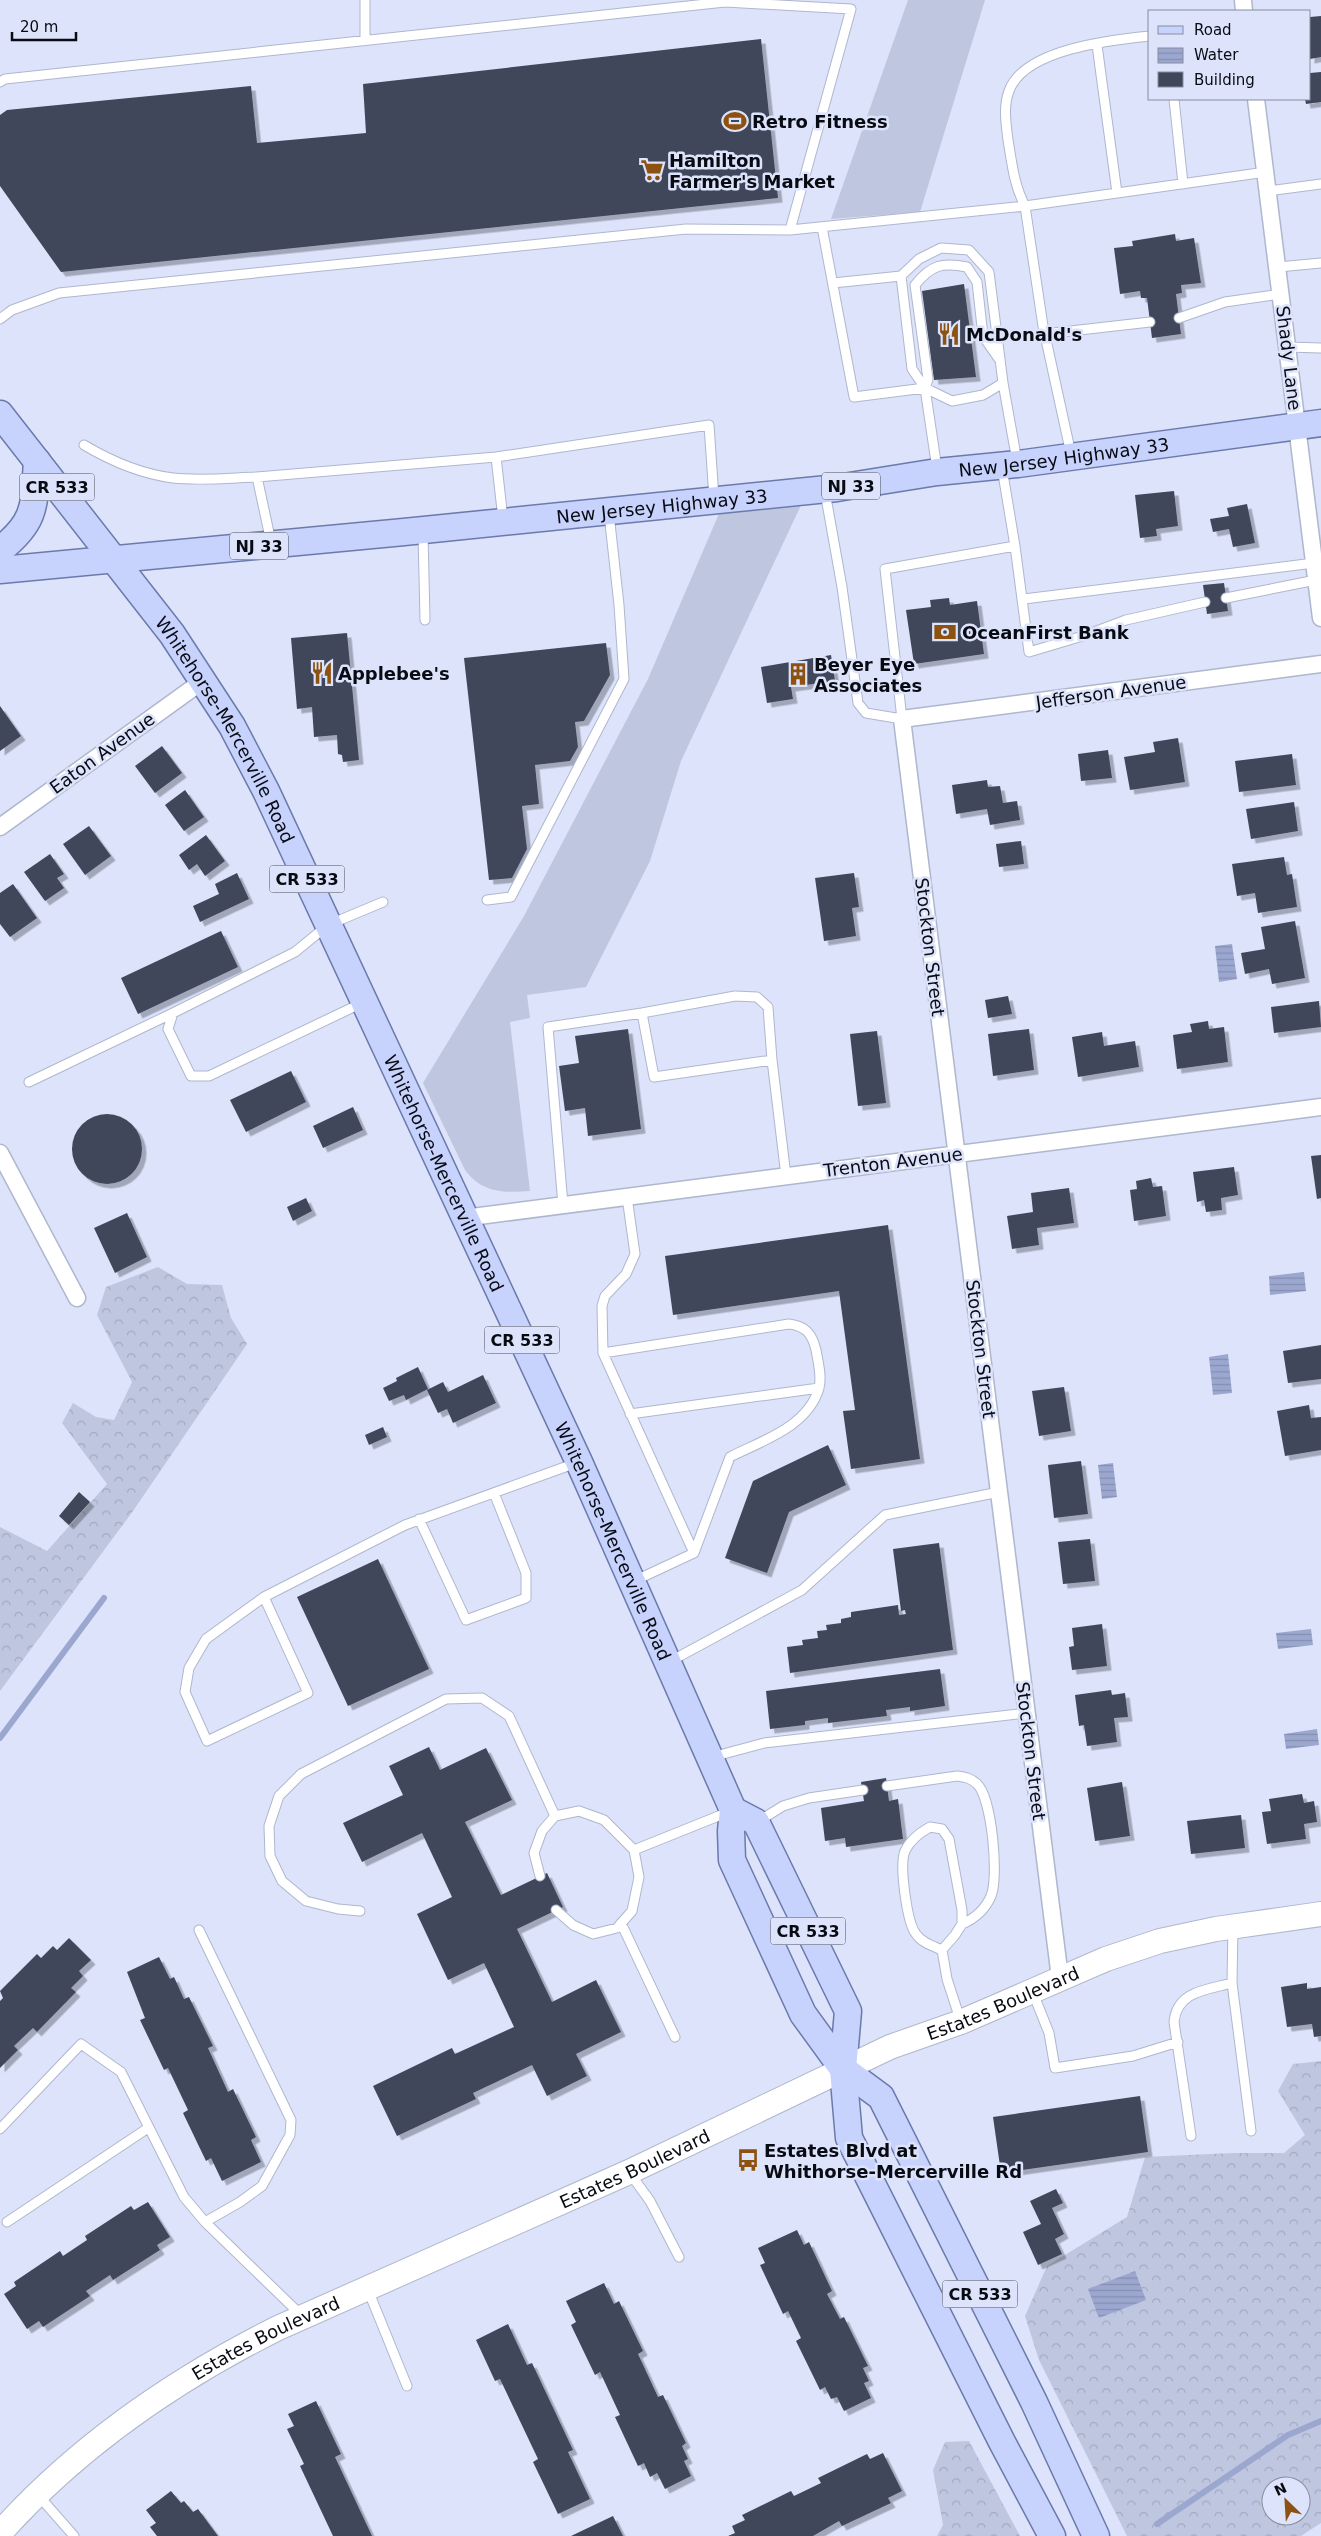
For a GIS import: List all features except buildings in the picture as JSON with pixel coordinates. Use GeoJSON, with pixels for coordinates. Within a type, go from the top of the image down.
{"type":"FeatureCollection","features":[{"type":"Feature","properties":{"kind":"main road","name":"CR 533"},"geometry":{"type":"LineString","coordinates":[[0,414],[115,559]]}},
{"type":"Feature","properties":{"kind":"main road","name":"New Jersey Highway 33"},"geometry":{"type":"LineString","coordinates":[[0,570],[272,545],[824,489],[937,472],[1010,465],[1309,425]]}},
{"type":"Feature","properties":{"kind":"main road"},"geometry":{"type":"LineString","coordinates":[[0,550],[20,535],[34,507],[37,461]]}},
{"type":"Feature","properties":{"kind":"main road","name":"Whitehorse-Mercerville Road"},"geometry":{"type":"LineString","coordinates":[[115,559],[204,680],[232,726],[266,791],[579,1462],[733,1810],[731,1831],[732,1860],[803,2014],[843,2068],[881,2097],[1034,2402],[1096,2536]]}},
{"type":"Feature","properties":{"kind":"main road"},"geometry":{"type":"LineString","coordinates":[[733,1810],[756,1822]]}},
{"type":"Feature","properties":{"kind":"main road","name":"CR 533"},"geometry":{"type":"LineString","coordinates":[[756,1822],[848,2011],[843,2068],[849,2138],[1002,2442],[1052,2536]]}},
{"type":"Feature","properties":{"kind":"street","name":"Shady Lane"},"geometry":{"type":"LineString","coordinates":[[1256,100],[1288,347],[1309,425],[1315,527],[1314,563],[1321,618]]}},
{"type":"Feature","properties":{"kind":"street","name":"Jefferson Avenue"},"geometry":{"type":"LineString","coordinates":[[902,719],[1321,664]]}},
{"type":"Feature","properties":{"kind":"street","name":"Eaton Avenue"},"geometry":{"type":"LineString","coordinates":[[0,826],[204,680]]}},
{"type":"Feature","properties":{"kind":"street","name":"Stockton Street"},"geometry":{"type":"LineString","coordinates":[[902,719],[1060,1978]]}},
{"type":"Feature","properties":{"kind":"street","name":"Trenton Avenue"},"geometry":{"type":"LineString","coordinates":[[464,1218],[1321,1107]]}},
{"type":"Feature","properties":{"kind":"street"},"geometry":{"type":"LineString","coordinates":[[2,1162],[77,1298]]}},
{"type":"Feature","properties":{"kind":"street","name":"Estates Boulevard"},"geometry":{"type":"LineString","coordinates":[[0,2533],[70,2464],[119,2424],[171,2387],[225,2354],[367,2287],[629,2172],[890,2047],[961,2022],[1106,1959],[1160,1941],[1233,1926],[1321,1914]]}},
{"type":"Feature","properties":{"kind":"lane"},"geometry":{"type":"LineString","coordinates":[[365,0],[365,40]]}},
{"type":"Feature","properties":{"kind":"lane"},"geometry":{"type":"LineString","coordinates":[[0,82],[5,79],[725,1],[851,9],[790,230]]}},
{"type":"Feature","properties":{"kind":"lane"},"geometry":{"type":"LineString","coordinates":[[1071,457],[1044,334],[1025,206],[1015,188],[1004,113],[1009,90],[1020,72],[1035,62],[1057,52],[1148,36]]}},
{"type":"Feature","properties":{"kind":"lane"},"geometry":{"type":"LineString","coordinates":[[1097,45],[1118,193]]}},
{"type":"Feature","properties":{"kind":"lane"},"geometry":{"type":"LineString","coordinates":[[1174,100],[1183,184]]}},
{"type":"Feature","properties":{"kind":"lane"},"geometry":{"type":"LineString","coordinates":[[0,319],[12,310],[59,293],[686,230],[790,230],[1025,206],[1266,172]]}},
{"type":"Feature","properties":{"kind":"lane"},"geometry":{"type":"LineString","coordinates":[[1268,191],[1321,184]]}},
{"type":"Feature","properties":{"kind":"lane"},"geometry":{"type":"LineString","coordinates":[[822,226],[854,397],[924,388],[952,401],[983,395],[1003,383]]}},
{"type":"Feature","properties":{"kind":"lane"},"geometry":{"type":"LineString","coordinates":[[833,283],[901,276],[919,259],[941,248],[969,250],[989,272],[1003,383],[1015,546],[1024,599],[1029,652],[1145,615],[1205,602]]}},
{"type":"Feature","properties":{"kind":"lane"},"geometry":{"type":"LineString","coordinates":[[1278,267],[1321,263]]}},
{"type":"Feature","properties":{"kind":"lane"},"geometry":{"type":"LineString","coordinates":[[924,388],[928,378],[915,284],[928,269],[953,265],[967,267],[977,282],[984,336],[1000,361]]}},
{"type":"Feature","properties":{"kind":"lane"},"geometry":{"type":"LineString","coordinates":[[901,276],[912,369],[924,388],[937,472]]}},
{"type":"Feature","properties":{"kind":"lane"},"geometry":{"type":"LineString","coordinates":[[1179,318],[1225,302],[1281,294]]}},
{"type":"Feature","properties":{"kind":"lane"},"geometry":{"type":"LineString","coordinates":[[1044,334],[1150,322]]}},
{"type":"Feature","properties":{"kind":"lane"},"geometry":{"type":"LineString","coordinates":[[1288,347],[1321,348]]}},
{"type":"Feature","properties":{"kind":"lane"},"geometry":{"type":"LineString","coordinates":[[84,445],[105,458],[129,467],[174,478],[258,477],[496,457],[709,425],[714,501]]}},
{"type":"Feature","properties":{"kind":"lane"},"geometry":{"type":"LineString","coordinates":[[496,457],[504,522]]}},
{"type":"Feature","properties":{"kind":"lane"},"geometry":{"type":"LineString","coordinates":[[258,477],[272,545]]}},
{"type":"Feature","properties":{"kind":"lane"},"geometry":{"type":"LineString","coordinates":[[824,489],[842,587],[858,703],[866,713],[902,719],[886,569],[1015,546]]}},
{"type":"Feature","properties":{"kind":"lane"},"geometry":{"type":"LineString","coordinates":[[488,900],[511,897],[624,679],[619,606],[609,511]]}},
{"type":"Feature","properties":{"kind":"lane"},"geometry":{"type":"LineString","coordinates":[[423,530],[425,620]]}},
{"type":"Feature","properties":{"kind":"lane"},"geometry":{"type":"LineString","coordinates":[[1024,599],[1314,563]]}},
{"type":"Feature","properties":{"kind":"lane"},"geometry":{"type":"LineString","coordinates":[[1226,598],[1316,580]]}},
{"type":"Feature","properties":{"kind":"lane"},"geometry":{"type":"LineString","coordinates":[[29,1082],[174,1013],[295,952],[328,925],[383,902]]}},
{"type":"Feature","properties":{"kind":"lane"},"geometry":{"type":"LineString","coordinates":[[562,1205],[548,1027],[642,1013],[735,996],[757,997],[768,1007],[772,1060],[786,1176]]}},
{"type":"Feature","properties":{"kind":"lane"},"geometry":{"type":"LineString","coordinates":[[174,1013],[168,1029],[191,1076],[209,1076],[364,1002]]}},
{"type":"Feature","properties":{"kind":"lane"},"geometry":{"type":"LineString","coordinates":[[642,1013],[654,1077],[772,1060]]}},
{"type":"Feature","properties":{"kind":"lane"},"geometry":{"type":"LineString","coordinates":[[627,1197],[635,1254],[626,1274],[605,1296],[602,1306],[603,1353],[694,1553]]}},
{"type":"Feature","properties":{"kind":"lane"},"geometry":{"type":"LineString","coordinates":[[603,1353],[788,1324],[801,1325],[809,1331],[819,1368],[819,1388],[810,1406],[795,1424],[730,1457],[694,1553],[632,1583]]}},
{"type":"Feature","properties":{"kind":"lane"},"geometry":{"type":"LineString","coordinates":[[630,1414],[819,1388]]}},
{"type":"Feature","properties":{"kind":"lane"},"geometry":{"type":"LineString","coordinates":[[264,1597],[308,1693],[207,1741],[185,1692],[189,1668],[206,1639],[264,1597],[419,1520],[579,1462]]}},
{"type":"Feature","properties":{"kind":"lane"},"geometry":{"type":"LineString","coordinates":[[667,1663],[802,1590],[885,1514],[999,1492]]}},
{"type":"Feature","properties":{"kind":"lane"},"geometry":{"type":"LineString","coordinates":[[419,1520],[466,1620],[526,1598],[526,1573],[494,1493]]}},
{"type":"Feature","properties":{"kind":"lane"},"geometry":{"type":"LineString","coordinates":[[360,1911],[338,1910],[306,1901],[282,1881],[270,1856],[269,1826],[279,1796],[301,1774],[446,1699],[482,1698],[509,1716],[555,1816]]}},
{"type":"Feature","properties":{"kind":"lane"},"geometry":{"type":"LineString","coordinates":[[710,1758],[764,1742],[1026,1713]]}},
{"type":"Feature","properties":{"kind":"lane"},"geometry":{"type":"LineString","coordinates":[[887,1786],[957,1776],[968,1777],[979,1785],[987,1804],[995,1868],[992,1894],[984,1909],[974,1918],[962,1924]]}},
{"type":"Feature","properties":{"kind":"lane"},"geometry":{"type":"LineString","coordinates":[[756,1822],[783,1806],[810,1798],[863,1790]]}},
{"type":"Feature","properties":{"kind":"lane"},"geometry":{"type":"LineString","coordinates":[[634,1850],[733,1810]]}},
{"type":"Feature","properties":{"kind":"lane"},"geometry":{"type":"LineString","coordinates":[[540,1876],[534,1853],[542,1831],[555,1816],[579,1811],[604,1820],[634,1850],[639,1877],[632,1911],[617,1928],[592,1934],[572,1925],[556,1910]]}},
{"type":"Feature","properties":{"kind":"lane"},"geometry":{"type":"LineString","coordinates":[[930,1828],[942,1829],[950,1839],[962,1910],[962,1924],[956,1935],[942,1950],[926,1943],[910,1927],[902,1864],[905,1852],[912,1840],[930,1828]]}},
{"type":"Feature","properties":{"kind":"lane"},"geometry":{"type":"LineString","coordinates":[[621,1923],[675,2037]]}},
{"type":"Feature","properties":{"kind":"lane"},"geometry":{"type":"LineString","coordinates":[[1233,1926],[1232,1984],[1251,2132]]}},
{"type":"Feature","properties":{"kind":"lane"},"geometry":{"type":"LineString","coordinates":[[199,1930],[291,2120],[290,2135],[262,2186],[205,2222]]}},
{"type":"Feature","properties":{"kind":"lane"},"geometry":{"type":"LineString","coordinates":[[942,1950],[947,1979],[961,2022]]}},
{"type":"Feature","properties":{"kind":"lane"},"geometry":{"type":"LineString","coordinates":[[1191,2136],[1174,2022],[1175,2010],[1183,1999],[1197,1992],[1232,1984]]}},
{"type":"Feature","properties":{"kind":"lane"},"geometry":{"type":"LineString","coordinates":[[1032,1990],[1049,2033],[1055,2068],[1133,2056],[1178,2042]]}},
{"type":"Feature","properties":{"kind":"lane"},"geometry":{"type":"LineString","coordinates":[[0,2129],[81,2044],[121,2072],[184,2197],[205,2222],[303,2317]]}},
{"type":"Feature","properties":{"kind":"lane"},"geometry":{"type":"LineString","coordinates":[[7,2222],[148,2128]]}},
{"type":"Feature","properties":{"kind":"lane"},"geometry":{"type":"LineString","coordinates":[[629,2172],[650,2201],[679,2257]]}},
{"type":"Feature","properties":{"kind":"lane"},"geometry":{"type":"LineString","coordinates":[[367,2287],[407,2386]]}},
{"type":"Feature","properties":{"kind":"lane"},"geometry":{"type":"LineString","coordinates":[[37,2495],[74,2536]]}},
{"type":"Feature","properties":{"kind":"green space"},"geometry":{"type":"Polygon","coordinates":[[[908,0],[985,0],[920,212],[831,219],[908,0]]]}},
{"type":"Feature","properties":{"kind":"green space"},"geometry":{"type":"Polygon","coordinates":[[[802,503],[681,761],[650,861],[586,987],[527,995],[530,1018],[510,1022],[530,1191],[511,1192],[486,1187],[472,1178],[465,1170],[423,1083],[524,916],[648,679],[721,509],[802,503]]]}},
{"type":"Feature","properties":{"kind":"green space"},"geometry":{"type":"Polygon","coordinates":[[[158,1267],[187,1284],[222,1285],[231,1318],[247,1344],[133,1511],[0,1691],[0,1527],[47,1551],[107,1484],[62,1423],[73,1403],[96,1417],[114,1420],[132,1382],[97,1315],[106,1287],[158,1267]]]}},
{"type":"Feature","properties":{"kind":"green space"},"geometry":{"type":"Polygon","coordinates":[[[1321,2061],[1321,2523],[1301,2536],[1127,2536],[1039,2360],[1025,2316],[1047,2266],[1127,2217],[1145,2157],[1284,2153],[1305,2135],[1278,2091],[1293,2064],[1321,2061]]]}},
{"type":"Feature","properties":{"kind":"green space"},"geometry":{"type":"Polygon","coordinates":[[[969,2441],[1020,2536],[937,2536],[943,2525],[933,2470],[945,2442],[969,2441]]]}},
{"type":"Feature","properties":{"kind":"water"},"geometry":{"type":"Polygon","coordinates":[[[1232,944],[1237,979],[1219,982],[1215,946],[1232,944]]]}},
{"type":"Feature","properties":{"kind":"water"},"geometry":{"type":"Polygon","coordinates":[[[1304,1272],[1306,1291],[1270,1295],[1269,1276],[1304,1272]]]}},
{"type":"Feature","properties":{"kind":"water"},"geometry":{"type":"Polygon","coordinates":[[[1228,1354],[1232,1393],[1213,1395],[1209,1357],[1228,1354]]]}},
{"type":"Feature","properties":{"kind":"water"},"geometry":{"type":"Polygon","coordinates":[[[1113,1463],[1117,1497],[1102,1499],[1098,1465],[1113,1463]]]}},
{"type":"Feature","properties":{"kind":"water"},"geometry":{"type":"Polygon","coordinates":[[[1311,1629],[1313,1645],[1278,1649],[1276,1633],[1311,1629]]]}},
{"type":"Feature","properties":{"kind":"water"},"geometry":{"type":"Polygon","coordinates":[[[1317,1729],[1319,1745],[1286,1749],[1284,1734],[1317,1729]]]}},
{"type":"Feature","properties":{"kind":"water"},"geometry":{"type":"Polygon","coordinates":[[[1135,2271],[1146,2300],[1099,2318],[1088,2289],[1135,2271]]]}},
{"type":"Feature","properties":{"kind":"waterway"},"geometry":{"type":"LineString","coordinates":[[0,1738],[104,1598]]}},
{"type":"Feature","properties":{"kind":"waterway"},"geometry":{"type":"LineString","coordinates":[[1157,2524],[1288,2435],[1321,2421]]}},
{"type":"Feature","properties":{"kind":"place","name":"Retro Fitness"},"geometry":{"type":"Point","coordinates":[735,121]}},
{"type":"Feature","properties":{"kind":"place","name":"Hamilton Farmer's Market"},"geometry":{"type":"Point","coordinates":[652,170]}},
{"type":"Feature","properties":{"kind":"place","name":"McDonald's"},"geometry":{"type":"Point","coordinates":[949,334]}},
{"type":"Feature","properties":{"kind":"place","name":"OceanFirst Bank"},"geometry":{"type":"Point","coordinates":[945,632]}},
{"type":"Feature","properties":{"kind":"place","name":"Applebee's"},"geometry":{"type":"Point","coordinates":[322,673]}},
{"type":"Feature","properties":{"kind":"place","name":"Beyer Eye Associates"},"geometry":{"type":"Point","coordinates":[798,674]}},
{"type":"Feature","properties":{"kind":"place","name":"Estates Blvd at Whithorse-Mercerville Rd"},"geometry":{"type":"Point","coordinates":[748,2160]}}]}
